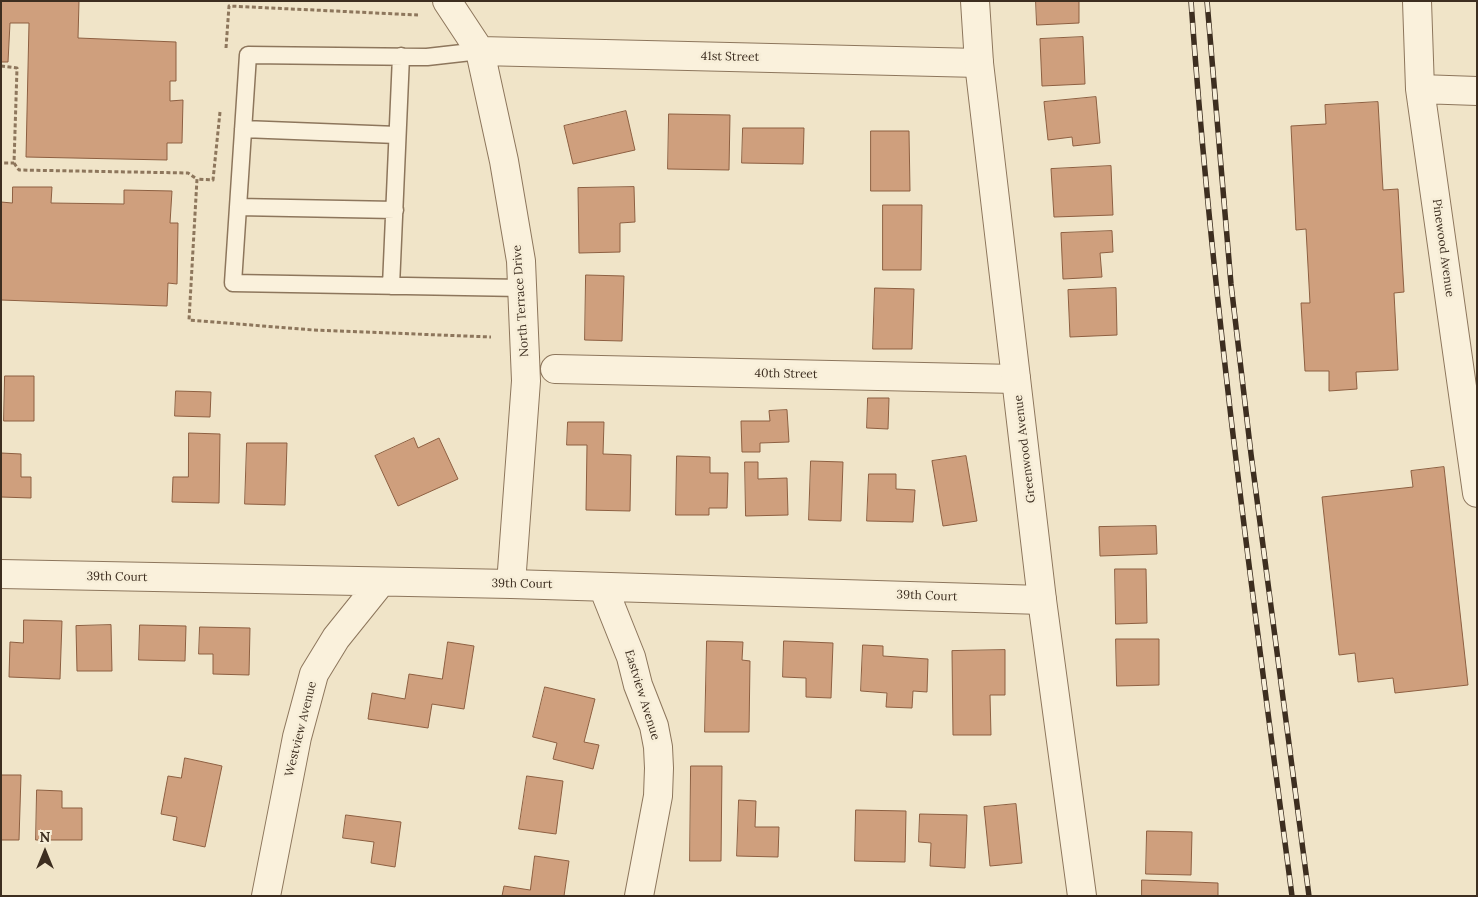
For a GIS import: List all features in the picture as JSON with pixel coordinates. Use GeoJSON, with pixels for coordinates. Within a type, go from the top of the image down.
{"type":"FeatureCollection","features":[{"type":"Feature","properties":{"kind":"street","name":"North Terrace Drive"},"geometry":{"type":"LineString","coordinates":[[447,1],[480,51],[504,161],[521,261],[526,381],[511,584]]}},
{"type":"Feature","properties":{"kind":"street","name":"Greenwood Avenue"},"geometry":{"type":"LineString","coordinates":[[975,1],[979,63],[1042,600],[1082,896]]}},
{"type":"Feature","properties":{"kind":"street","name":"Pinewood Avenue"},"geometry":{"type":"LineString","coordinates":[[1417,1],[1420,89],[1472,417],[1477,493]]}},
{"type":"Feature","properties":{"kind":"street","name":"41st Street"},"geometry":{"type":"LineString","coordinates":[[480,51],[979,63]]}},
{"type":"Feature","properties":{"kind":"street"},"geometry":{"type":"LineString","coordinates":[[1420,89],[1477,91]]}},
{"type":"Feature","properties":{"kind":"street","name":"40th Street"},"geometry":{"type":"LineString","coordinates":[[555,369],[1016,379]]}},
{"type":"Feature","properties":{"kind":"street","name":"39th Court"},"geometry":{"type":"LineString","coordinates":[[1,574],[511,584],[1042,600]]}},
{"type":"Feature","properties":{"kind":"street","name":"Westview Avenue"},"geometry":{"type":"LineString","coordinates":[[266,896],[296,737],[310,695],[314,674],[336,638],[381,582]]}},
{"type":"Feature","properties":{"kind":"street","name":"Eastview Avenue"},"geometry":{"type":"LineString","coordinates":[[603,587],[647,705],[658,747],[658,796],[639,896]]}},
{"type":"Feature","properties":{"kind":"lane"},"geometry":{"type":"LineString","coordinates":[[480,51],[427,57],[248,55],[233,283],[522,288]]}},
{"type":"Feature","properties":{"kind":"lane"},"geometry":{"type":"LineString","coordinates":[[391,286],[401,56]]}},
{"type":"Feature","properties":{"kind":"lane"},"geometry":{"type":"LineString","coordinates":[[243,129],[397,135]]}},
{"type":"Feature","properties":{"kind":"lane"},"geometry":{"type":"LineString","coordinates":[[238,207],[394,210]]}},
{"type":"Feature","properties":{"kind":"path"},"geometry":{"type":"LineString","coordinates":[[1,66],[17,68],[14,163],[19,170],[188,173],[197,179]]}},
{"type":"Feature","properties":{"kind":"path"},"geometry":{"type":"LineString","coordinates":[[1,163],[14,163]]}},
{"type":"Feature","properties":{"kind":"building"},"geometry":{"type":"Polygon","coordinates":[[[1,1],[79,1],[78,38],[176,42],[176,81],[170,81],[170,101],[183,100],[182,143],[167,143],[167,160],[26,157],[29,23],[10,23],[8,62],[1,62],[1,1]]]}},
{"type":"Feature","properties":{"kind":"building"},"geometry":{"type":"Polygon","coordinates":[[[1036,1],[1079,1],[1079,23],[1037,25],[1036,1]]]}},
{"type":"Feature","properties":{"kind":"building"},"geometry":{"type":"Polygon","coordinates":[[[1083,37],[1085,84],[1042,86],[1040,39],[1083,37]]]}},
{"type":"Feature","properties":{"kind":"building"},"geometry":{"type":"Polygon","coordinates":[[[1096,97],[1100,143],[1073,146],[1072,137],[1048,140],[1044,102],[1096,97]]]}},
{"type":"Feature","properties":{"kind":"building"},"geometry":{"type":"Polygon","coordinates":[[[1378,102],[1383,190],[1398,189],[1404,292],[1394,293],[1398,370],[1356,372],[1357,389],[1329,391],[1329,371],[1305,371],[1301,303],[1310,303],[1306,229],[1296,230],[1291,126],[1326,124],[1325,105],[1378,102]]]}},
{"type":"Feature","properties":{"kind":"building"},"geometry":{"type":"Polygon","coordinates":[[[626,111],[635,150],[573,164],[564,126],[626,111]]]}},
{"type":"Feature","properties":{"kind":"building"},"geometry":{"type":"Polygon","coordinates":[[[669,114],[730,115],[729,170],[668,169],[669,114]]]}},
{"type":"Feature","properties":{"kind":"building"},"geometry":{"type":"Polygon","coordinates":[[[743,128],[804,128],[803,164],[742,163],[743,128]]]}},
{"type":"Feature","properties":{"kind":"building"},"geometry":{"type":"Polygon","coordinates":[[[871,131],[909,131],[910,191],[871,191],[871,131]]]}},
{"type":"Feature","properties":{"kind":"building"},"geometry":{"type":"Polygon","coordinates":[[[1111,166],[1113,215],[1054,217],[1051,169],[1111,166]]]}},
{"type":"Feature","properties":{"kind":"building"},"geometry":{"type":"Polygon","coordinates":[[[13,187],[52,187],[51,203],[124,204],[124,190],[172,191],[170,223],[178,223],[177,284],[168,283],[167,306],[1,300],[1,202],[12,203],[13,187]]]}},
{"type":"Feature","properties":{"kind":"building"},"geometry":{"type":"Polygon","coordinates":[[[634,187],[635,222],[620,223],[620,252],[579,253],[578,188],[634,187]]]}},
{"type":"Feature","properties":{"kind":"building"},"geometry":{"type":"Polygon","coordinates":[[[883,205],[922,205],[921,270],[883,270],[883,205]]]}},
{"type":"Feature","properties":{"kind":"building"},"geometry":{"type":"Polygon","coordinates":[[[1112,231],[1113,252],[1100,253],[1102,277],[1063,279],[1061,233],[1112,231]]]}},
{"type":"Feature","properties":{"kind":"building"},"geometry":{"type":"Polygon","coordinates":[[[586,275],[624,276],[622,341],[585,340],[586,275]]]}},
{"type":"Feature","properties":{"kind":"building"},"geometry":{"type":"Polygon","coordinates":[[[875,288],[914,289],[912,349],[873,349],[875,288]]]}},
{"type":"Feature","properties":{"kind":"building"},"geometry":{"type":"Polygon","coordinates":[[[1116,288],[1117,335],[1070,337],[1068,290],[1116,288]]]}},
{"type":"Feature","properties":{"kind":"building"},"geometry":{"type":"Polygon","coordinates":[[[5,376],[34,376],[34,421],[4,421],[5,376]]]}},
{"type":"Feature","properties":{"kind":"building"},"geometry":{"type":"Polygon","coordinates":[[[176,391],[211,392],[210,417],[175,416],[176,391]]]}},
{"type":"Feature","properties":{"kind":"building"},"geometry":{"type":"Polygon","coordinates":[[[868,398],[889,398],[888,429],[867,428],[868,398]]]}},
{"type":"Feature","properties":{"kind":"building"},"geometry":{"type":"Polygon","coordinates":[[[787,410],[789,442],[760,443],[760,452],[742,452],[741,421],[770,421],[769,411],[787,410]]]}},
{"type":"Feature","properties":{"kind":"building"},"geometry":{"type":"Polygon","coordinates":[[[568,422],[604,422],[603,454],[631,455],[630,511],[586,510],[587,445],[567,445],[568,422]]]}},
{"type":"Feature","properties":{"kind":"building"},"geometry":{"type":"Polygon","coordinates":[[[189,433],[220,434],[219,503],[172,502],[173,477],[188,477],[189,433]]]}},
{"type":"Feature","properties":{"kind":"building"},"geometry":{"type":"Polygon","coordinates":[[[414,438],[418,448],[439,438],[458,479],[398,506],[375,456],[414,438]]]}},
{"type":"Feature","properties":{"kind":"building"},"geometry":{"type":"Polygon","coordinates":[[[247,443],[287,443],[285,505],[245,504],[247,443]]]}},
{"type":"Feature","properties":{"kind":"building"},"geometry":{"type":"Polygon","coordinates":[[[1,453],[21,454],[21,477],[31,477],[31,498],[1,497],[1,453]]]}},
{"type":"Feature","properties":{"kind":"building"},"geometry":{"type":"Polygon","coordinates":[[[677,456],[710,457],[710,473],[728,473],[727,508],[709,508],[709,515],[676,515],[677,456]]]}},
{"type":"Feature","properties":{"kind":"building"},"geometry":{"type":"Polygon","coordinates":[[[966,456],[977,521],[943,526],[932,461],[966,456]]]}},
{"type":"Feature","properties":{"kind":"building"},"geometry":{"type":"Polygon","coordinates":[[[811,461],[843,462],[841,521],[809,520],[811,461]]]}},
{"type":"Feature","properties":{"kind":"building"},"geometry":{"type":"Polygon","coordinates":[[[745,462],[758,462],[758,479],[787,478],[788,515],[746,516],[745,462]]]}},
{"type":"Feature","properties":{"kind":"building"},"geometry":{"type":"Polygon","coordinates":[[[1444,467],[1468,685],[1395,693],[1393,678],[1358,682],[1355,653],[1339,655],[1322,497],[1413,487],[1411,471],[1444,467]]]}},
{"type":"Feature","properties":{"kind":"building"},"geometry":{"type":"Polygon","coordinates":[[[869,474],[896,474],[896,489],[915,490],[913,522],[867,521],[869,474]]]}},
{"type":"Feature","properties":{"kind":"building"},"geometry":{"type":"Polygon","coordinates":[[[1156,526],[1157,554],[1100,556],[1099,527],[1156,526]]]}},
{"type":"Feature","properties":{"kind":"building"},"geometry":{"type":"Polygon","coordinates":[[[1115,569],[1146,569],[1147,623],[1116,624],[1115,569]]]}},
{"type":"Feature","properties":{"kind":"building"},"geometry":{"type":"Polygon","coordinates":[[[24,620],[62,621],[60,679],[9,677],[10,642],[23,643],[24,620]]]}},
{"type":"Feature","properties":{"kind":"building"},"geometry":{"type":"Polygon","coordinates":[[[111,625],[112,671],[77,671],[76,626],[111,625]]]}},
{"type":"Feature","properties":{"kind":"building"},"geometry":{"type":"Polygon","coordinates":[[[140,625],[186,626],[185,661],[139,660],[140,625]]]}},
{"type":"Feature","properties":{"kind":"building"},"geometry":{"type":"Polygon","coordinates":[[[200,627],[250,628],[249,675],[213,674],[213,654],[199,654],[200,627]]]}},
{"type":"Feature","properties":{"kind":"building"},"geometry":{"type":"Polygon","coordinates":[[[1116,639],[1159,639],[1159,685],[1117,686],[1116,639]]]}},
{"type":"Feature","properties":{"kind":"building"},"geometry":{"type":"Polygon","coordinates":[[[707,641],[743,642],[742,660],[750,661],[749,732],[705,732],[707,641]]]}},
{"type":"Feature","properties":{"kind":"building"},"geometry":{"type":"Polygon","coordinates":[[[784,641],[833,643],[831,698],[806,697],[806,678],[783,677],[784,641]]]}},
{"type":"Feature","properties":{"kind":"building"},"geometry":{"type":"Polygon","coordinates":[[[448,642],[474,646],[464,709],[432,704],[428,728],[368,719],[372,693],[405,699],[409,674],[442,679],[448,642]]]}},
{"type":"Feature","properties":{"kind":"building"},"geometry":{"type":"Polygon","coordinates":[[[863,645],[883,646],[883,656],[928,659],[927,692],[913,691],[912,708],[886,707],[887,693],[861,691],[863,645]]]}},
{"type":"Feature","properties":{"kind":"building"},"geometry":{"type":"Polygon","coordinates":[[[1005,650],[1005,695],[990,695],[991,735],[953,735],[952,651],[1005,650]]]}},
{"type":"Feature","properties":{"kind":"building"},"geometry":{"type":"Polygon","coordinates":[[[545,687],[595,699],[584,742],[599,745],[593,769],[553,759],[557,743],[533,737],[545,687]]]}},
{"type":"Feature","properties":{"kind":"building"},"geometry":{"type":"Polygon","coordinates":[[[185,758],[222,766],[205,847],[173,840],[177,817],[161,814],[168,776],[181,778],[185,758]]]}},
{"type":"Feature","properties":{"kind":"building"},"geometry":{"type":"Polygon","coordinates":[[[691,766],[722,766],[721,861],[690,861],[691,766]]]}},
{"type":"Feature","properties":{"kind":"building"},"geometry":{"type":"Polygon","coordinates":[[[1,775],[21,775],[19,840],[1,840],[1,775]]]}},
{"type":"Feature","properties":{"kind":"building"},"geometry":{"type":"Polygon","coordinates":[[[527,776],[563,781],[556,834],[519,829],[527,776]]]}},
{"type":"Feature","properties":{"kind":"building"},"geometry":{"type":"Polygon","coordinates":[[[37,790],[62,791],[62,808],[82,808],[82,840],[36,840],[37,790]]]}},
{"type":"Feature","properties":{"kind":"building"},"geometry":{"type":"Polygon","coordinates":[[[739,800],[756,801],[755,827],[779,827],[778,857],[737,856],[739,800]]]}},
{"type":"Feature","properties":{"kind":"building"},"geometry":{"type":"Polygon","coordinates":[[[1016,804],[1022,863],[990,866],[984,807],[1016,804]]]}},
{"type":"Feature","properties":{"kind":"building"},"geometry":{"type":"Polygon","coordinates":[[[856,810],[906,811],[905,862],[855,861],[856,810]]]}},
{"type":"Feature","properties":{"kind":"building"},"geometry":{"type":"Polygon","coordinates":[[[920,814],[967,815],[965,868],[930,866],[931,843],[919,842],[920,814]]]}},
{"type":"Feature","properties":{"kind":"building"},"geometry":{"type":"Polygon","coordinates":[[[346,815],[401,822],[395,867],[371,863],[374,842],[343,838],[346,815]]]}},
{"type":"Feature","properties":{"kind":"building"},"geometry":{"type":"Polygon","coordinates":[[[1147,831],[1192,832],[1191,875],[1146,874],[1147,831]]]}},
{"type":"Feature","properties":{"kind":"building"},"geometry":{"type":"Polygon","coordinates":[[[535,856],[569,861],[564,896],[502,896],[504,886],[530,890],[535,856]]]}},
{"type":"Feature","properties":{"kind":"building"},"geometry":{"type":"Polygon","coordinates":[[[1142,880],[1218,883],[1218,896],[1142,896],[1142,880]]]}},
{"type":"Feature","properties":{"kind":"railway"},"geometry":{"type":"LineString","coordinates":[[1191,1],[1210,225],[1222,337],[1248,561],[1292,896]]}},
{"type":"Feature","properties":{"kind":"railway"},"geometry":{"type":"LineString","coordinates":[[1207,1],[1231,284],[1251,454],[1309,896]]}}]}
